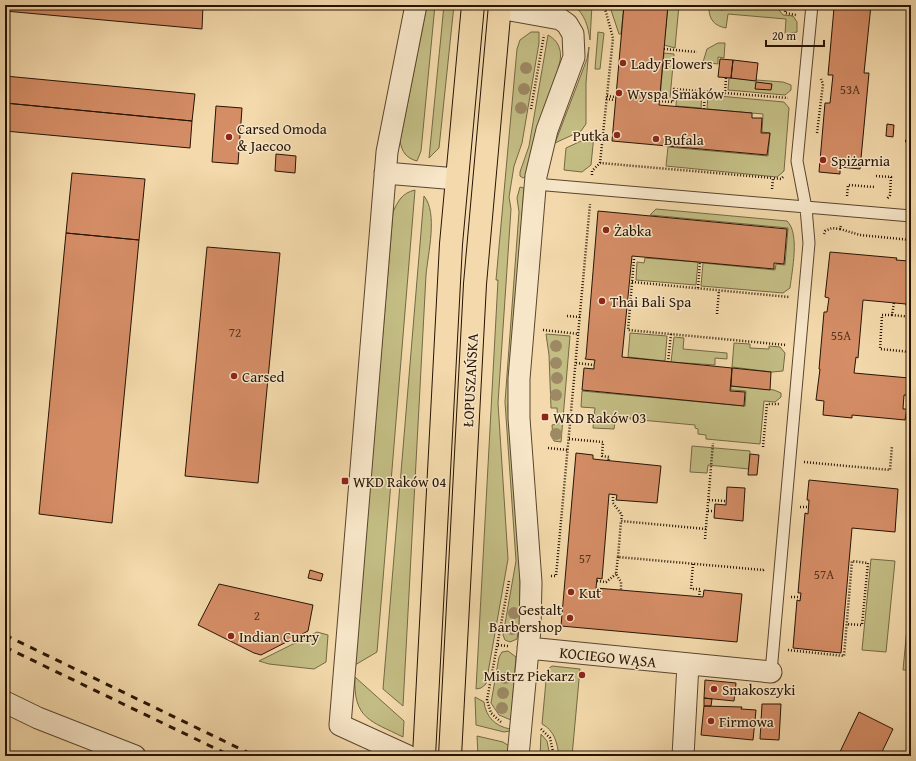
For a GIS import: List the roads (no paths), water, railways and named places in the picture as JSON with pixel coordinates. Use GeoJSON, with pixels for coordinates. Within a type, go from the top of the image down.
{"type":"FeatureCollection","features":[{"type":"Feature","properties":{"kind":"main road","name":"ŁOPUSZAŃSKA"},"geometry":{"type":"LineString","coordinates":[[424,756],[450,259],[473,5]]}},
{"type":"Feature","properties":{"kind":"main road","name":"ŁOPUSZAŃSKA"},"geometry":{"type":"LineString","coordinates":[[450,756],[476,270],[499,6]]}},
{"type":"Feature","properties":{"kind":"street"},"geometry":{"type":"LineString","coordinates":[[408,756],[340,725],[385,173],[390,133],[416,5]]}},
{"type":"Feature","properties":{"kind":"street"},"geometry":{"type":"LineString","coordinates":[[499,6],[557,18],[567,24],[574,38],[574,61],[547,130],[535,184],[519,379],[519,410],[530,566],[531,605],[518,756]]}},
{"type":"Feature","properties":{"kind":"street"},"geometry":{"type":"LineString","coordinates":[[385,173],[457,179]]}},
{"type":"Feature","properties":{"kind":"street","name":"KOCIEGO WĄSA"},"geometry":{"type":"LineString","coordinates":[[528,648],[771,672]]}},
{"type":"Feature","properties":{"kind":"street"},"geometry":{"type":"LineString","coordinates":[[683,756],[688,664]]}},
{"type":"Feature","properties":{"kind":"street"},"geometry":{"type":"LineString","coordinates":[[5,702],[102,750],[135,756]]}},
{"type":"Feature","properties":{"kind":"lane"},"geometry":{"type":"LineString","coordinates":[[771,672],[809,243],[806,208],[799,175],[798,161],[812,5]]}},
{"type":"Feature","properties":{"kind":"lane"},"geometry":{"type":"LineString","coordinates":[[535,184],[911,216]]}},
{"type":"Feature","properties":{"kind":"railway"},"geometry":{"type":"LineString","coordinates":[[5,635],[255,756]]}},
{"type":"Feature","properties":{"kind":"railway"},"geometry":{"type":"LineString","coordinates":[[5,647],[231,756]]}},
{"type":"Feature","properties":{"kind":"place","name":"Lady Flowers"},"geometry":{"type":"Point","coordinates":[623,63]}},
{"type":"Feature","properties":{"kind":"place","name":"Wyspa Smaków"},"geometry":{"type":"Point","coordinates":[619,93]}},
{"type":"Feature","properties":{"kind":"place","name":"Putka"},"geometry":{"type":"Point","coordinates":[617,135]}},
{"type":"Feature","properties":{"kind":"place","name":"Carsed Omoda & Jaecoo"},"geometry":{"type":"Point","coordinates":[229,137]}},
{"type":"Feature","properties":{"kind":"place","name":"Bufala"},"geometry":{"type":"Point","coordinates":[656,139]}},
{"type":"Feature","properties":{"kind":"place","name":"Spiżarnia"},"geometry":{"type":"Point","coordinates":[823,160]}},
{"type":"Feature","properties":{"kind":"place","name":"Żabka"},"geometry":{"type":"Point","coordinates":[606,230]}},
{"type":"Feature","properties":{"kind":"place","name":"Thai Bali Spa"},"geometry":{"type":"Point","coordinates":[602,301]}},
{"type":"Feature","properties":{"kind":"place","name":"Carsed"},"geometry":{"type":"Point","coordinates":[234,376]}},
{"type":"Feature","properties":{"kind":"place","name":"WKD Raków 03"},"geometry":{"type":"Point","coordinates":[545,417]}},
{"type":"Feature","properties":{"kind":"place","name":"WKD Raków 04"},"geometry":{"type":"Point","coordinates":[345,481]}},
{"type":"Feature","properties":{"kind":"place","name":"Kut"},"geometry":{"type":"Point","coordinates":[571,592]}},
{"type":"Feature","properties":{"kind":"place","name":"Gestalt Barbershop"},"geometry":{"type":"Point","coordinates":[570,618]}},
{"type":"Feature","properties":{"kind":"place","name":"Indian Curry"},"geometry":{"type":"Point","coordinates":[231,636]}},
{"type":"Feature","properties":{"kind":"place","name":"Mistrz Piekarz"},"geometry":{"type":"Point","coordinates":[582,675]}},
{"type":"Feature","properties":{"kind":"place","name":"Smakoszyki"},"geometry":{"type":"Point","coordinates":[714,689]}},
{"type":"Feature","properties":{"kind":"place","name":"Firmowa"},"geometry":{"type":"Point","coordinates":[711,721]}}]}
